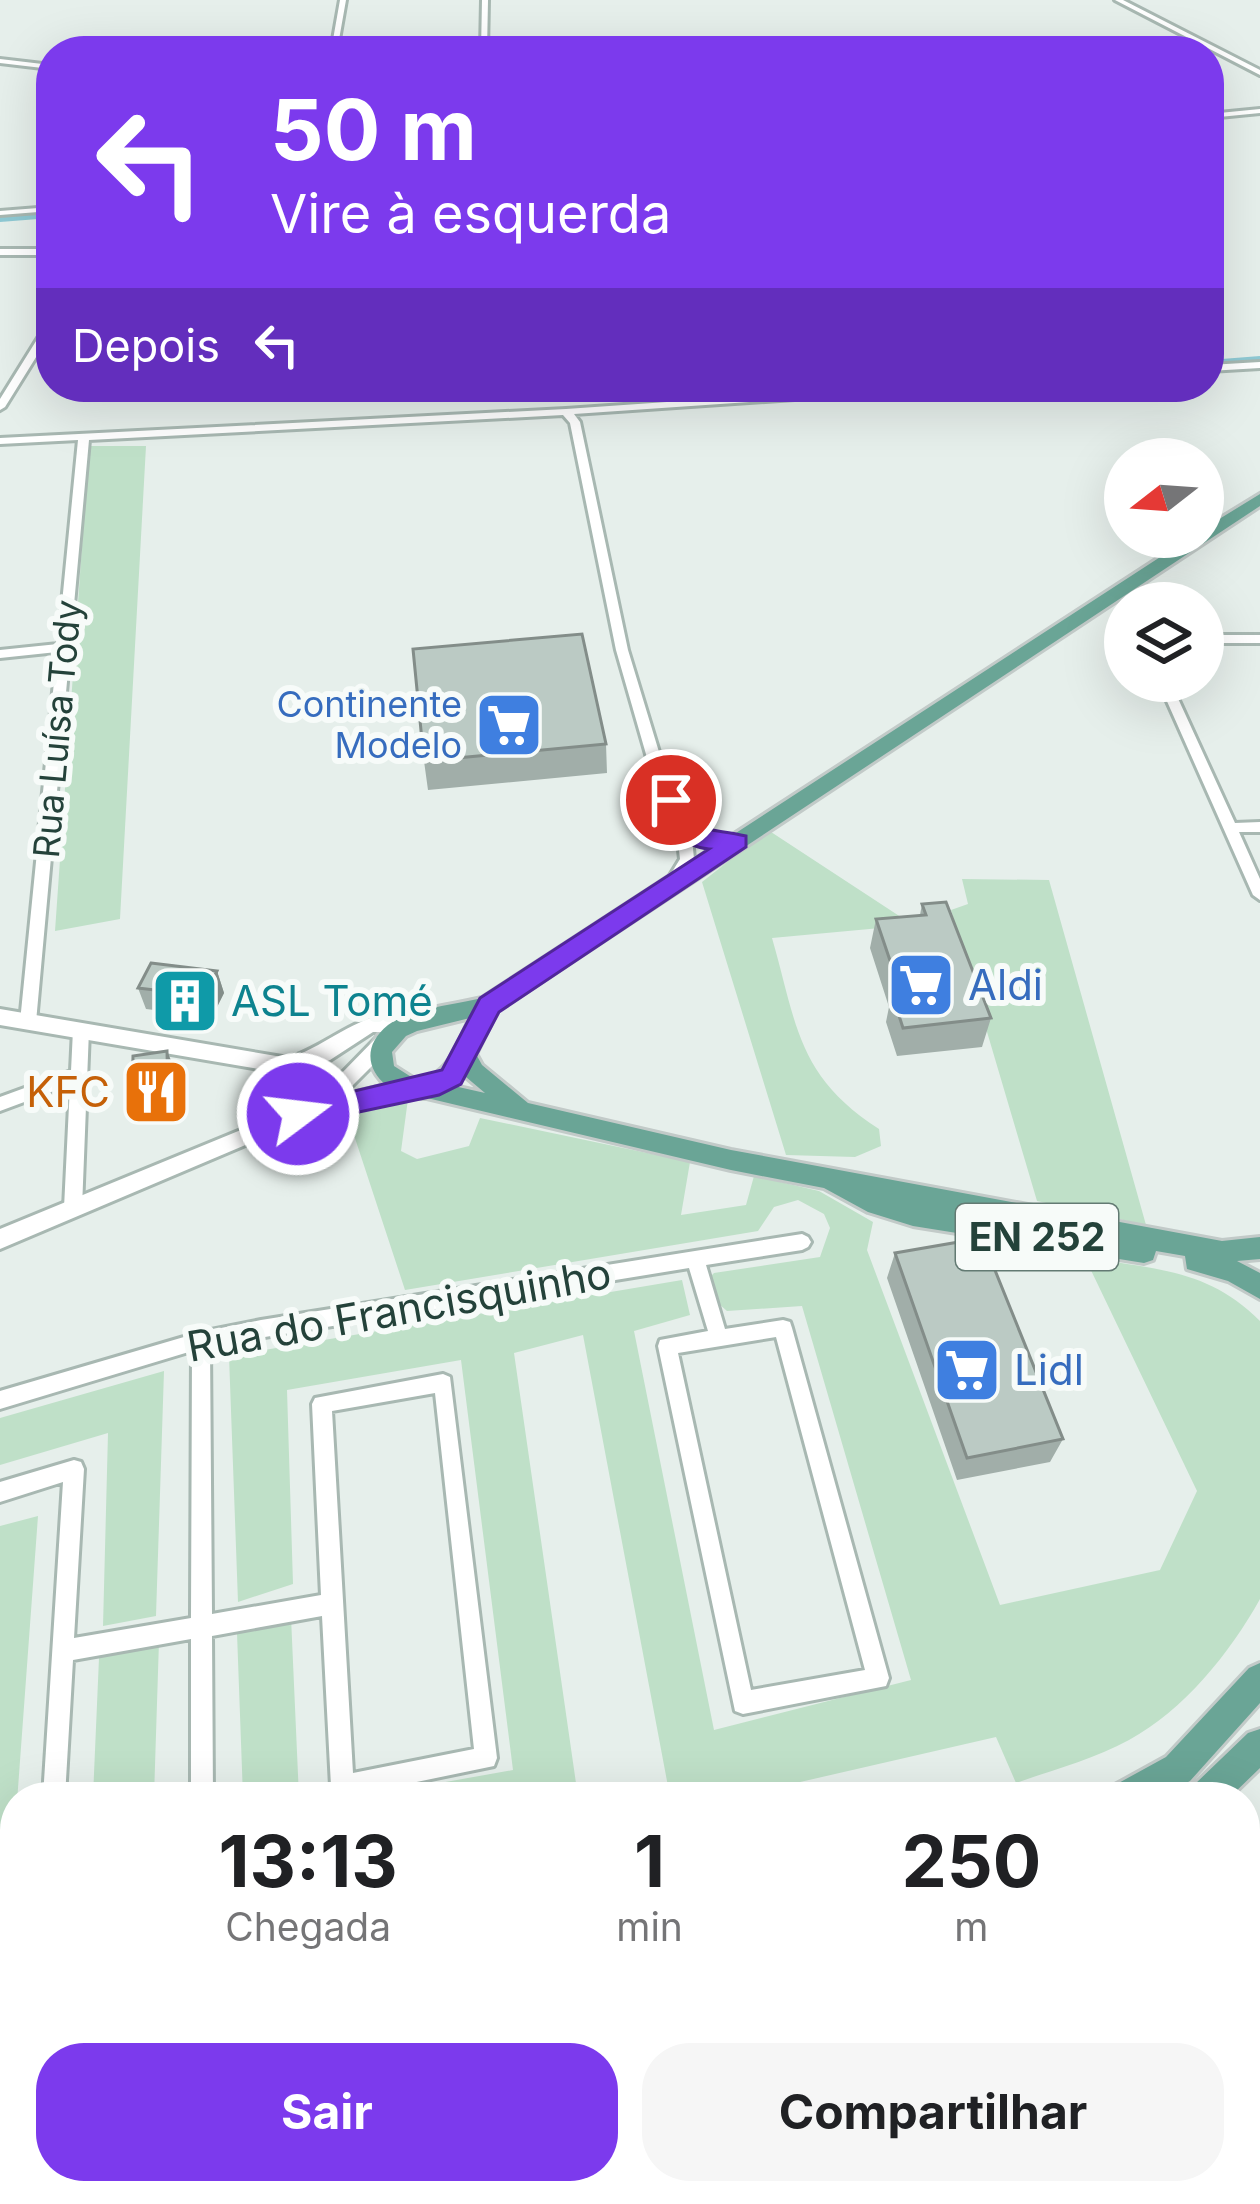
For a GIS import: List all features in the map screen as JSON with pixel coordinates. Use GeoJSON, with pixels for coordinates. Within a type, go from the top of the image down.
{"type":"FeatureCollection","features":[{"type":"Feature","properties":{"kind":"main road"},"geometry":{"type":"LineString","coordinates":[[1224,523],[1260,499]]}},
{"type":"Feature","properties":{"kind":"main road"},"geometry":{"type":"LineString","coordinates":[[524,1109],[494,1107],[418,1088],[382,1069],[381,1049],[387,1039],[420,1023],[489,1005],[1170,558]]}},
{"type":"Feature","properties":{"kind":"main road"},"geometry":{"type":"LineString","coordinates":[[418,1088],[452,1077],[489,1005]]}},
{"type":"Feature","properties":{"kind":"main road"},"geometry":{"type":"LineString","coordinates":[[420,1023],[446,1026],[459,1036],[474,1071],[524,1109]]}},
{"type":"Feature","properties":{"kind":"main road","name":"EN 252"},"geometry":{"type":"LineString","coordinates":[[524,1109],[816,1176],[1222,1252],[1260,1248]]}},
{"type":"Feature","properties":{"kind":"main road","name":"EN 252"},"geometry":{"type":"LineString","coordinates":[[816,1176],[896,1212],[1207,1264],[1260,1287]]}},
{"type":"Feature","properties":{"kind":"main road"},"geometry":{"type":"LineString","coordinates":[[1154,1782],[1178,1769],[1260,1679]]}},
{"type":"Feature","properties":{"kind":"main road"},"geometry":{"type":"LineString","coordinates":[[1222,1782],[1260,1745]]}},
{"type":"Feature","properties":{"kind":"street"},"geometry":{"type":"LineString","coordinates":[[337,36],[344,0]]}},
{"type":"Feature","properties":{"kind":"street"},"geometry":{"type":"LineString","coordinates":[[484,36],[485,0]]}},
{"type":"Feature","properties":{"kind":"street"},"geometry":{"type":"LineString","coordinates":[[1118,0],[1188,36]]}},
{"type":"Feature","properties":{"kind":"street"},"geometry":{"type":"LineString","coordinates":[[1224,54],[1260,73]]}},
{"type":"Feature","properties":{"kind":"street"},"geometry":{"type":"LineString","coordinates":[[0,62],[36,66]]}},
{"type":"Feature","properties":{"kind":"street"},"geometry":{"type":"LineString","coordinates":[[1224,115],[1260,111]]}},
{"type":"Feature","properties":{"kind":"street"},"geometry":{"type":"LineString","coordinates":[[0,213],[36,210]]}},
{"type":"Feature","properties":{"kind":"street"},"geometry":{"type":"LineString","coordinates":[[0,252],[36,253]]}},
{"type":"Feature","properties":{"kind":"street"},"geometry":{"type":"LineString","coordinates":[[0,406],[36,356]]}},
{"type":"Feature","properties":{"kind":"street"},"geometry":{"type":"LineString","coordinates":[[1224,367],[1260,365]]}},
{"type":"Feature","properties":{"kind":"street"},"geometry":{"type":"LineString","coordinates":[[0,441],[710,402]]}},
{"type":"Feature","properties":{"kind":"street"},"geometry":{"type":"LineString","coordinates":[[566,412],[575,422],[622,650],[659,775],[682,824],[687,859],[671,885]]}},
{"type":"Feature","properties":{"kind":"street","name":"Rua Luísa Tody"},"geometry":{"type":"LineString","coordinates":[[28,1022],[83,436]]}},
{"type":"Feature","properties":{"kind":"street"},"geometry":{"type":"LineString","coordinates":[[1224,639],[1260,639]]}},
{"type":"Feature","properties":{"kind":"street"},"geometry":{"type":"LineString","coordinates":[[0,654],[65,647]]}},
{"type":"Feature","properties":{"kind":"street"},"geometry":{"type":"LineString","coordinates":[[1173,702],[1260,895]]}},
{"type":"Feature","properties":{"kind":"street"},"geometry":{"type":"LineString","coordinates":[[682,824],[700,841],[737,841]]}},
{"type":"Feature","properties":{"kind":"street"},"geometry":{"type":"LineString","coordinates":[[1230,828],[1260,827]]}},
{"type":"Feature","properties":{"kind":"street"},"geometry":{"type":"LineString","coordinates":[[0,1017],[288,1066],[322,1056],[364,1024],[381,1019],[420,1023]]}},
{"type":"Feature","properties":{"kind":"street"},"geometry":{"type":"LineString","coordinates":[[74,1208],[81,1030]]}},
{"type":"Feature","properties":{"kind":"street"},"geometry":{"type":"LineString","coordinates":[[298,1114],[345,1083],[387,1039]]}},
{"type":"Feature","properties":{"kind":"street"},"geometry":{"type":"LineString","coordinates":[[0,1104],[79,1076]]}},
{"type":"Feature","properties":{"kind":"street"},"geometry":{"type":"LineString","coordinates":[[0,1239],[298,1114],[418,1088]]}},
{"type":"Feature","properties":{"kind":"street","name":"Rua do Francisquinho"},"geometry":{"type":"LineString","coordinates":[[0,1400],[201,1340],[802,1242]]}},
{"type":"Feature","properties":{"kind":"street"},"geometry":{"type":"LineString","coordinates":[[695,1259],[719,1338]]}},
{"type":"Feature","properties":{"kind":"street"},"geometry":{"type":"LineString","coordinates":[[783,1328],[878,1678],[742,1703],[667,1346],[719,1338],[783,1328]]}},
{"type":"Feature","properties":{"kind":"street"},"geometry":{"type":"LineString","coordinates":[[201,1340],[202,1782]]}},
{"type":"Feature","properties":{"kind":"street"},"geometry":{"type":"LineString","coordinates":[[342,1782],[322,1403],[443,1383],[486,1758],[363,1782]]}},
{"type":"Feature","properties":{"kind":"street"},"geometry":{"type":"LineString","coordinates":[[0,1492],[74,1469],[55,1782]]}},
{"type":"Feature","properties":{"kind":"street"},"geometry":{"type":"LineString","coordinates":[[63,1651],[332,1604]]}},
{"type":"Feature","properties":{"kind":"green space"},"geometry":{"type":"Polygon","coordinates":[[[89,446],[146,446],[120,919],[55,931],[89,446]]]}},
{"type":"Feature","properties":{"kind":"green space"},"geometry":{"type":"Polygon","coordinates":[[[768,830],[913,925],[772,938],[795,1023],[816,1068],[831,1089],[879,1129],[881,1146],[855,1157],[786,1155],[702,882],[768,830]]]}},
{"type":"Feature","properties":{"kind":"green space"},"geometry":{"type":"Polygon","coordinates":[[[962,879],[1049,880],[1146,1225],[1037,1201],[951,910],[968,904],[962,879]]]}},
{"type":"Feature","properties":{"kind":"green space"},"geometry":{"type":"Polygon","coordinates":[[[408,1099],[401,1151],[417,1159],[469,1146],[480,1118],[690,1162],[681,1215],[746,1205],[754,1176],[819,1191],[873,1222],[867,1250],[1000,1605],[1160,1570],[1197,1491],[1087,1262],[1167,1271],[1224,1293],[1260,1321],[1260,1599],[1204,1678],[1149,1728],[1102,1753],[1019,1782],[996,1737],[800,1782],[667,1782],[583,1335],[514,1353],[576,1782],[445,1782],[513,1770],[461,1360],[287,1390],[293,1584],[238,1602],[229,1356],[682,1280],[690,1315],[634,1331],[714,1730],[911,1680],[802,1306],[727,1311],[708,1279],[714,1273],[820,1257],[830,1228],[824,1214],[798,1200],[774,1207],[758,1231],[405,1290],[348,1117],[408,1099]]]}},
{"type":"Feature","properties":{"kind":"green space"},"geometry":{"type":"Polygon","coordinates":[[[164,1371],[156,1616],[103,1626],[108,1433],[0,1465],[0,1418],[164,1371]]]}},
{"type":"Feature","properties":{"kind":"green space"},"geometry":{"type":"Polygon","coordinates":[[[38,1516],[18,1782],[0,1782],[0,1526],[38,1516]]]}},
{"type":"Feature","properties":{"kind":"green space"},"geometry":{"type":"Polygon","coordinates":[[[291,1617],[298,1782],[242,1782],[237,1633],[291,1617]]]}},
{"type":"Feature","properties":{"kind":"green space"},"geometry":{"type":"Polygon","coordinates":[[[159,1641],[154,1782],[94,1782],[99,1658],[113,1649],[159,1641]]]}},
{"type":"Feature","properties":{"kind":"building","name":"Continente Modelo"},"geometry":{"type":"Polygon","coordinates":[[[582,634],[606,744],[424,761],[413,649],[582,634]]]}},
{"type":"Feature","properties":{"kind":"building","name":"Aldi"},"geometry":{"type":"Polygon","coordinates":[[[946,902],[991,1018],[903,1028],[892,994],[901,993],[876,919],[926,915],[922,904],[946,902]]]}},
{"type":"Feature","properties":{"kind":"building"},"geometry":{"type":"Polygon","coordinates":[[[151,963],[217,971],[205,996],[138,988],[151,963]]]}},
{"type":"Feature","properties":{"kind":"building"},"geometry":{"type":"Polygon","coordinates":[[[167,1051],[168,1100],[132,1105],[133,1056],[167,1051]]]}},
{"type":"Feature","properties":{"kind":"building","name":"Lidl"},"geometry":{"type":"Polygon","coordinates":[[[982,1238],[1063,1439],[967,1458],[895,1253],[982,1238]]]}},
{"type":"Feature","properties":{"kind":"waterway"},"geometry":{"type":"LineString","coordinates":[[0,219],[36,216]]}},
{"type":"Feature","properties":{"kind":"waterway"},"geometry":{"type":"LineString","coordinates":[[1224,363],[1260,360]]}},
{"type":"Feature","properties":{"kind":"place","name":"Continente Modelo"},"geometry":{"type":"Point","coordinates":[509,725]}},
{"type":"Feature","properties":{"kind":"place","name":"Aldi"},"geometry":{"type":"Point","coordinates":[921,985]}},
{"type":"Feature","properties":{"kind":"place","name":"ASL Tomé"},"geometry":{"type":"Point","coordinates":[185,1001]}},
{"type":"Feature","properties":{"kind":"place","name":"KFC"},"geometry":{"type":"Point","coordinates":[156,1092]}},
{"type":"Feature","properties":{"kind":"place","name":"Lidl"},"geometry":{"type":"Point","coordinates":[967,1370]}},
{"type":"Feature","properties":{"kind":"route"},"geometry":{"type":"LineString","coordinates":[[298,1114],[424,1088],[452,1077],[489,1005],[737,841],[700,841],[682,824],[671,800]]}}]}
